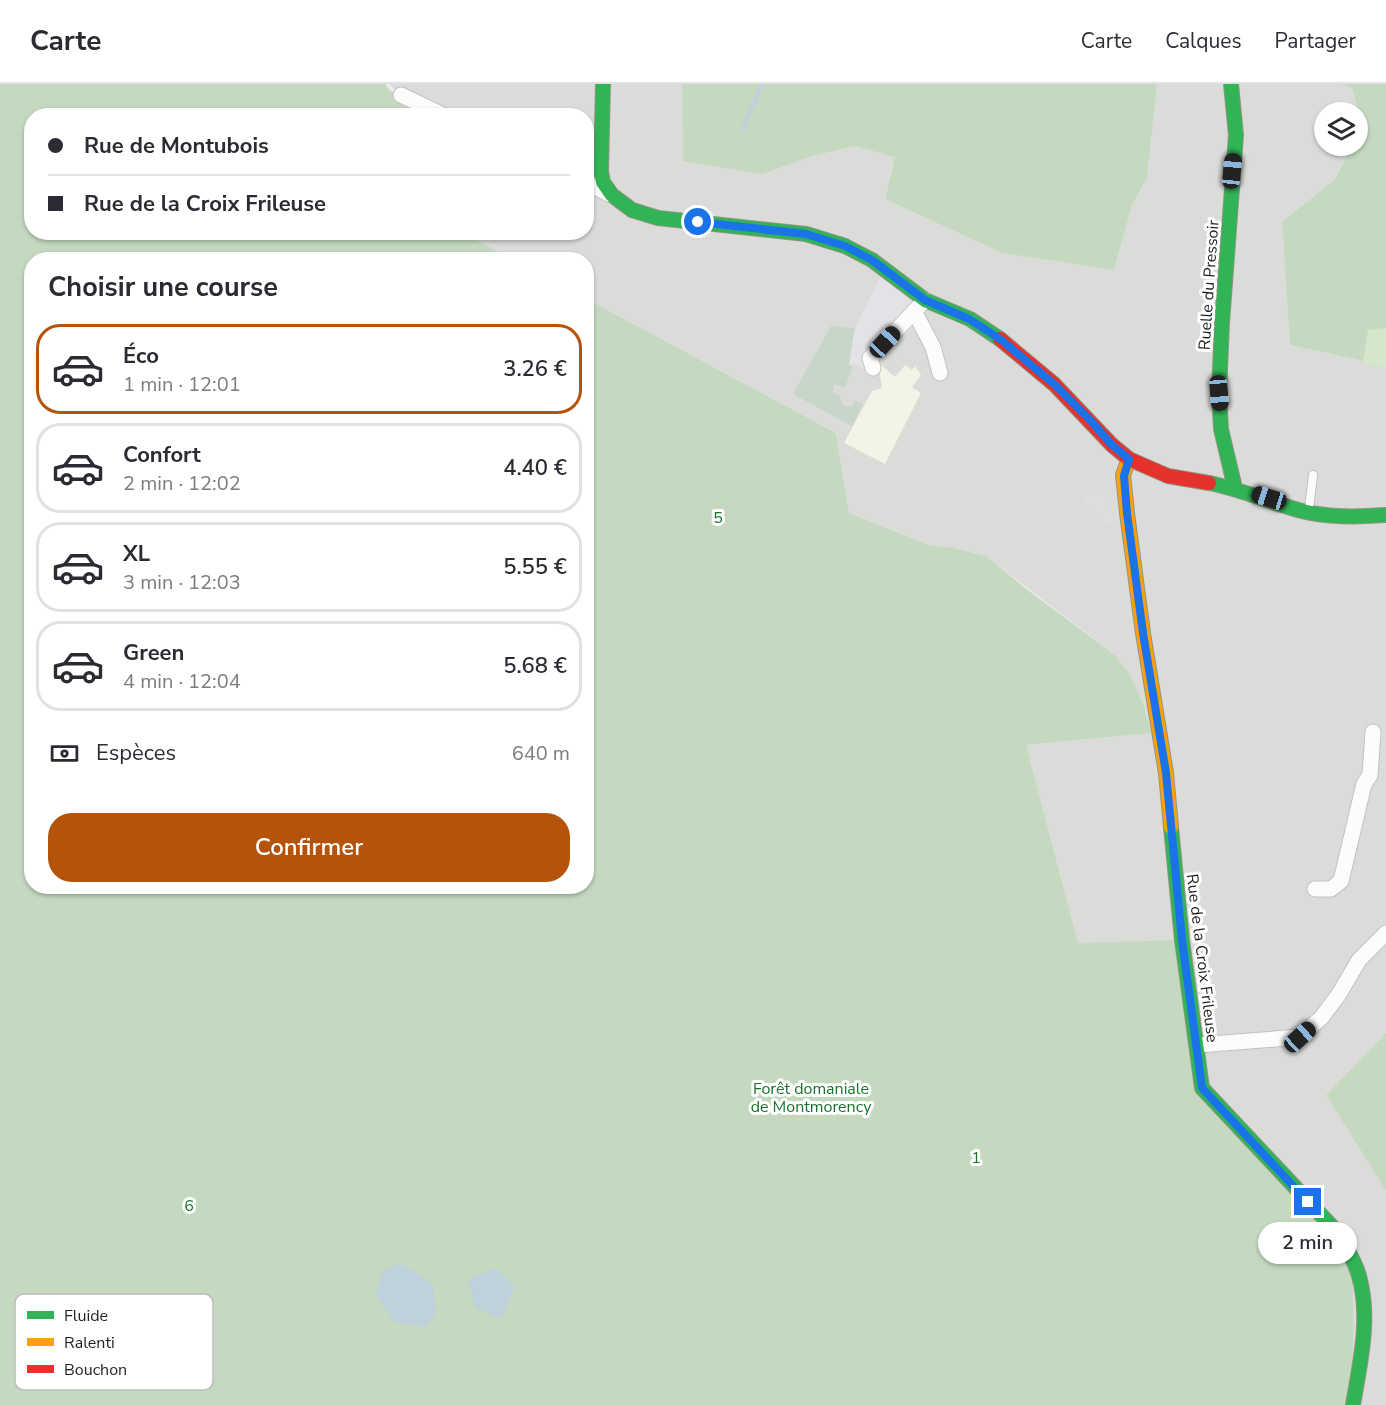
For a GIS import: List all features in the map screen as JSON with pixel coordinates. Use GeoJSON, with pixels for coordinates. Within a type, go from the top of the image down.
{"type":"FeatureCollection","features":[{"type":"Feature","properties":{"kind":"street"},"geometry":{"type":"LineString","coordinates":[[603,84],[601,171],[603,182],[612,195]]}},
{"type":"Feature","properties":{"kind":"street","name":"Ruelle du Pressoir"},"geometry":{"type":"LineString","coordinates":[[1231,84],[1236,135],[1223,300],[1219,393],[1221,429],[1235,488]]}},
{"type":"Feature","properties":{"kind":"street"},"geometry":{"type":"LineString","coordinates":[[401,95],[428,108]]}},
{"type":"Feature","properties":{"kind":"street"},"geometry":{"type":"LineString","coordinates":[[594,186],[612,195],[632,210],[658,218],[806,234],[845,246],[872,260],[919,305],[940,373]]}},
{"type":"Feature","properties":{"kind":"street"},"geometry":{"type":"LineString","coordinates":[[866,361],[919,305]]}},
{"type":"Feature","properties":{"kind":"street"},"geometry":{"type":"LineString","coordinates":[[919,305],[969,319],[1000,339],[1054,384],[1112,445],[1129,459],[1168,476],[1235,488],[1308,512],[1357,517],[1386,514]]}},
{"type":"Feature","properties":{"kind":"street","name":"Rue de la Croix Frileuse"},"geometry":{"type":"LineString","coordinates":[[1129,459],[1124,476],[1127,513],[1143,633],[1166,773],[1182,940],[1202,1088],[1339,1234],[1353,1258],[1362,1286],[1363,1313],[1361,1357],[1353,1405]]}},
{"type":"Feature","properties":{"kind":"street"},"geometry":{"type":"LineString","coordinates":[[1315,889],[1331,889],[1341,881],[1364,784],[1377,774],[1373,732]]}},
{"type":"Feature","properties":{"kind":"street"},"geometry":{"type":"LineString","coordinates":[[1198,1045],[1300,1037],[1322,1017],[1359,960],[1386,933]]}},
{"type":"Feature","properties":{"kind":"lane"},"geometry":{"type":"LineString","coordinates":[[1308,512],[1313,475]]}},
{"type":"Feature","properties":{"kind":"shaded area"},"geometry":{"type":"Polygon","coordinates":[[[389,84],[682,84],[683,161],[809,157],[855,146],[895,156],[885,199],[1002,253],[1114,270],[1132,205],[1147,178],[1157,84],[1338,84],[1352,88],[1356,102],[1314,102],[1314,156],[1347,156],[1335,179],[1282,222],[1290,345],[1363,361],[1368,329],[1386,328],[1386,1033],[1326,1095],[1386,1191],[1386,1405],[1353,1405],[1078,944],[1026,745],[1151,733],[1144,706],[1131,676],[1116,656],[986,556],[929,545],[849,513],[836,433],[594,303],[594,252],[500,252],[476,240],[594,240],[594,108],[430,108],[401,95],[389,84]]]}},
{"type":"Feature","properties":{"kind":"shaded area"},"geometry":{"type":"Polygon","coordinates":[[[884,269],[925,300],[924,319],[889,348],[871,374],[868,374],[867,370],[854,364],[849,365],[855,328],[884,269]]]}},
{"type":"Feature","properties":{"kind":"shaded area"},"geometry":{"type":"Polygon","coordinates":[[[878,362],[895,377],[905,365],[912,370],[915,366],[921,375],[912,387],[921,393],[885,464],[844,443],[872,391],[882,388],[878,362]]]}},
{"type":"Feature","properties":{"kind":"shaded area"},"geometry":{"type":"Polygon","coordinates":[[[1097,485],[1105,492],[1103,495],[1115,508],[1121,507],[1122,515],[1107,527],[1082,500],[1097,485]]]}},
{"type":"Feature","properties":{"kind":"green space","name":"Forêt domaniale de Montmorency"},"geometry":{"type":"Polygon","coordinates":[[[0,84],[385,84],[390,91],[429,108],[24,108],[24,240],[476,240],[500,252],[24,252],[24,894],[594,894],[594,303],[836,433],[849,513],[929,545],[986,556],[1116,656],[1131,676],[1144,706],[1151,733],[1026,745],[1078,943],[1182,940],[1202,1088],[1353,1258],[1353,1405],[0,1405],[0,84]]]}},
{"type":"Feature","properties":{"kind":"green space"},"geometry":{"type":"Polygon","coordinates":[[[682,84],[1157,84],[1147,178],[1132,205],[1114,270],[1002,253],[885,199],[895,157],[855,146],[809,157],[762,174],[683,161],[682,84]]]}},
{"type":"Feature","properties":{"kind":"green space"},"geometry":{"type":"Polygon","coordinates":[[[1338,84],[1386,84],[1386,328],[1368,330],[1363,361],[1290,345],[1282,222],[1335,179],[1347,156],[1368,156],[1368,102],[1356,102],[1352,88],[1338,84]]]}},
{"type":"Feature","properties":{"kind":"green space"},"geometry":{"type":"Polygon","coordinates":[[[831,326],[855,328],[849,364],[853,366],[845,388],[834,384],[831,392],[841,396],[843,405],[849,407],[855,401],[863,404],[852,426],[793,394],[831,326]]]}},
{"type":"Feature","properties":{"kind":"green space"},"geometry":{"type":"Polygon","coordinates":[[[1386,328],[1386,367],[1363,364],[1368,329],[1386,328]]]}},
{"type":"Feature","properties":{"kind":"green space"},"geometry":{"type":"Polygon","coordinates":[[[1386,1033],[1386,1191],[1326,1095],[1386,1033]]]}},
{"type":"Feature","properties":{"kind":"water"},"geometry":{"type":"Polygon","coordinates":[[[399,1263],[433,1285],[436,1314],[425,1327],[395,1323],[376,1295],[382,1272],[399,1263]]]}},
{"type":"Feature","properties":{"kind":"water"},"geometry":{"type":"Polygon","coordinates":[[[495,1268],[515,1287],[501,1319],[475,1307],[468,1280],[495,1268]]]}},
{"type":"Feature","properties":{"kind":"waterway"},"geometry":{"type":"LineString","coordinates":[[742,130],[762,84]]}},
{"type":"Feature","properties":{"kind":"traffic: fast"},"geometry":{"type":"LineString","coordinates":[[603,84],[601,171],[603,182],[612,195],[632,210],[658,218],[806,234],[845,246],[872,260],[925,300],[970,319],[1000,339]]}},
{"type":"Feature","properties":{"kind":"traffic: fast"},"geometry":{"type":"LineString","coordinates":[[1231,84],[1236,135],[1219,393],[1221,429],[1235,488]]}},
{"type":"Feature","properties":{"kind":"traffic: fast"},"geometry":{"type":"LineString","coordinates":[[1209,483],[1232,488],[1309,513],[1342,516],[1386,515]]}},
{"type":"Feature","properties":{"kind":"traffic: fast"},"geometry":{"type":"LineString","coordinates":[[1171,827],[1182,940],[1202,1088],[1339,1234],[1353,1260],[1359,1276],[1364,1308],[1361,1357],[1353,1405]]}},
{"type":"Feature","properties":{"kind":"traffic: slow"},"geometry":{"type":"LineString","coordinates":[[1129,459],[1123,475],[1127,513],[1143,633],[1166,773],[1171,827]]}},
{"type":"Feature","properties":{"kind":"traffic: jam"},"geometry":{"type":"LineString","coordinates":[[1000,339],[1054,384],[1112,445],[1129,459],[1168,476],[1209,483]]}},
{"type":"Feature","properties":{"kind":"route"},"geometry":{"type":"LineString","coordinates":[[698,222],[806,234],[845,246],[872,260],[925,300],[969,319],[1000,339],[1054,384],[1112,445],[1129,459],[1124,476],[1127,513],[1143,633],[1166,773],[1182,940],[1202,1088],[1308,1202]]}},
{"type":"Feature","properties":{"kind":"park label","name":"5"},"geometry":{"type":"Point","coordinates":[718,517]}},
{"type":"Feature","properties":{"kind":"park label","name":"1"},"geometry":{"type":"Point","coordinates":[976,1157]}},
{"type":"Feature","properties":{"kind":"park label","name":"6"},"geometry":{"type":"Point","coordinates":[189,1205]}}]}
